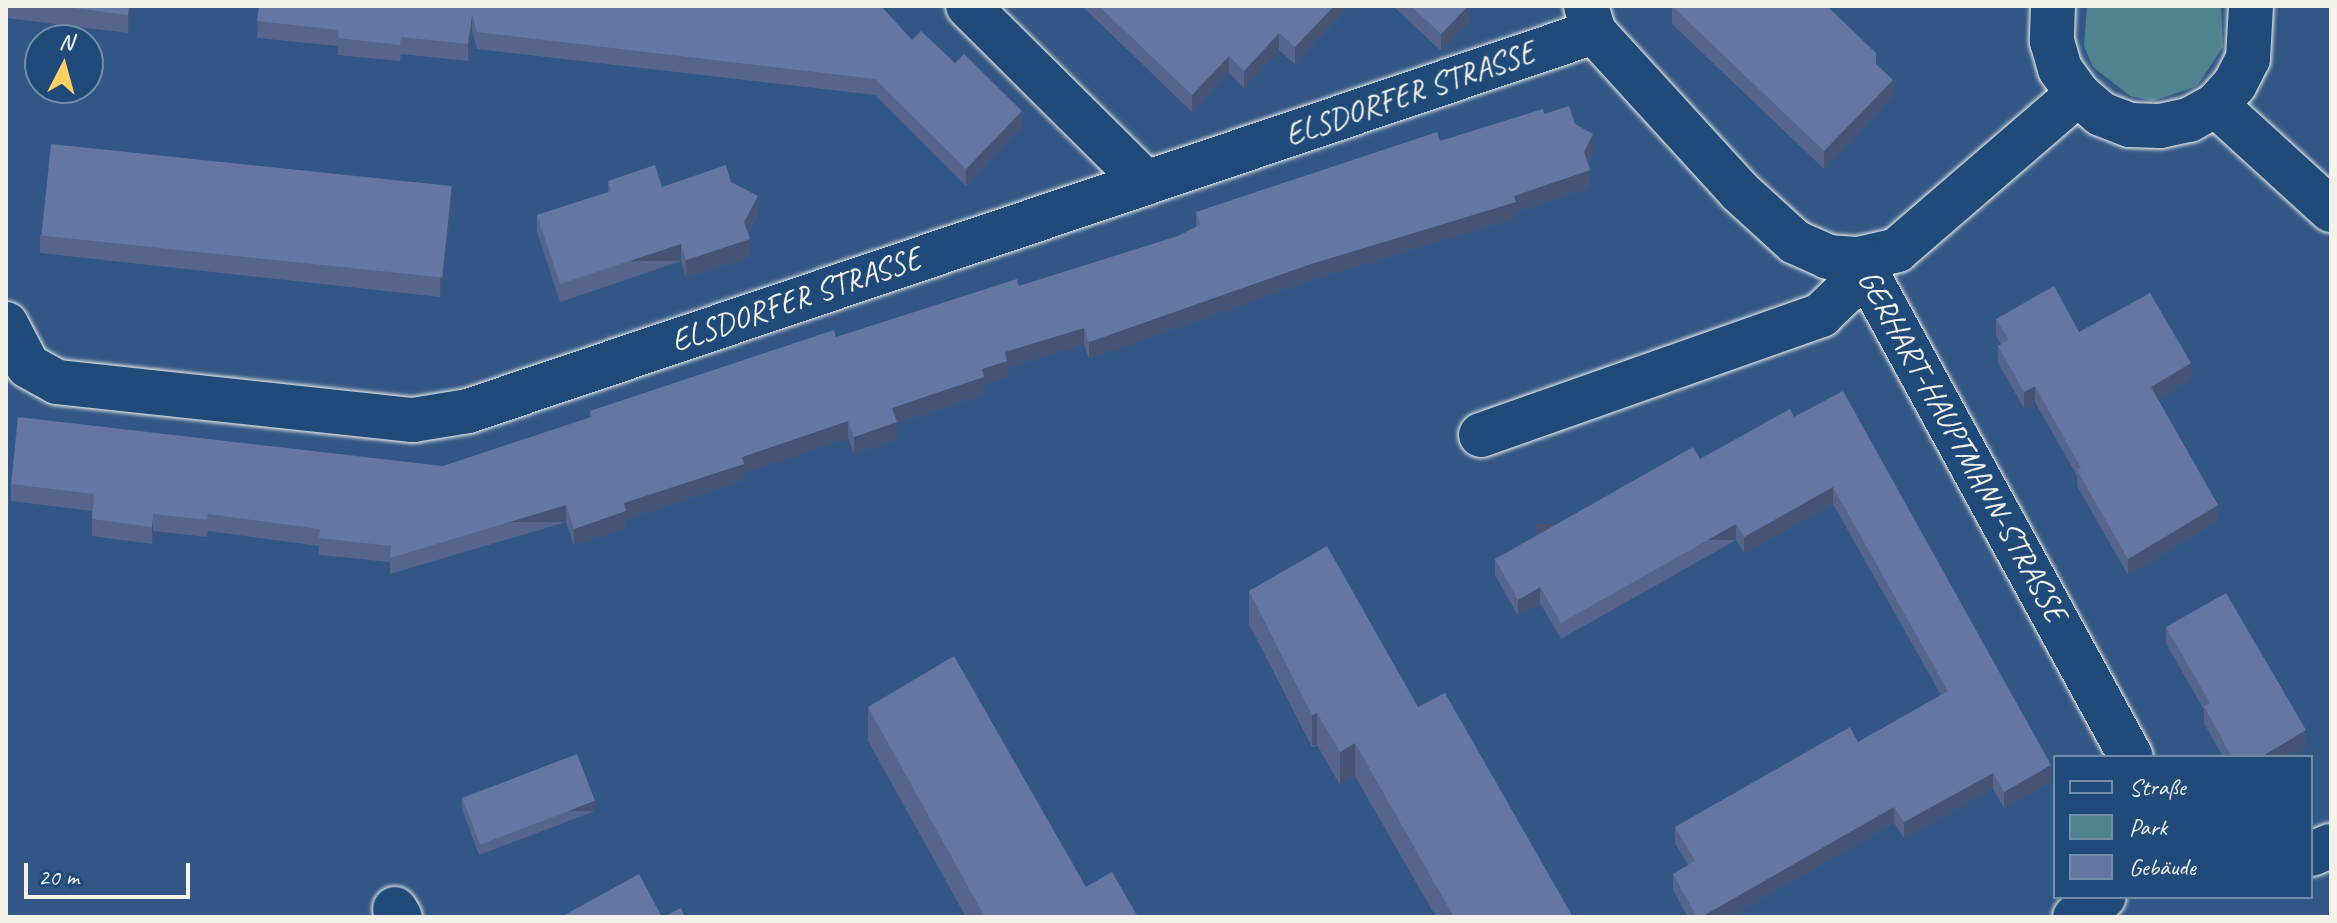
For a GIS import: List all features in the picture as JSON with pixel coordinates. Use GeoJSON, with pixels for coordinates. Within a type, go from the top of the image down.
{"type":"FeatureCollection","features":[{"type":"Feature","properties":{"kind":"street"},"geometry":{"type":"LineString","coordinates":[[968,6],[1146,183]]}},
{"type":"Feature","properties":{"kind":"street"},"geometry":{"type":"LineString","coordinates":[[2053,6],[2052,41],[2060,69],[2078,94],[2101,114],[2130,125],[2189,120],[2216,105],[2248,59],[2251,6]]}},
{"type":"Feature","properties":{"kind":"street","name":"ELSDORFER STRASSE"},"geometry":{"type":"LineString","coordinates":[[6,324],[28,366],[57,382],[413,420],[468,411],[1146,183],[1590,19],[1739,191],[1795,242],[1828,257],[1859,259],[1897,250],[2078,94]]}},
{"type":"Feature","properties":{"kind":"street"},"geometry":{"type":"LineString","coordinates":[[2216,105],[2331,210]]}},
{"type":"Feature","properties":{"kind":"street","name":"GERHART-HAUPTMANN-STRASSE"},"geometry":{"type":"LineString","coordinates":[[1481,435],[1821,315],[1845,292],[1859,259]]}},
{"type":"Feature","properties":{"kind":"street","name":"GERHART-HAUPTMANN-STRASSE"},"geometry":{"type":"LineString","coordinates":[[1859,259],[2130,755]]}},
{"type":"Feature","properties":{"kind":"street"},"geometry":{"type":"LineString","coordinates":[[2075,917],[2101,899]]}},
{"type":"Feature","properties":{"kind":"green space"},"geometry":{"type":"Polygon","coordinates":[[[2087,6],[2221,6],[2223,47],[2197,86],[2153,101],[2130,96],[2093,67],[2084,46],[2087,6]]]}},
{"type":"Feature","properties":{"kind":"building"},"geometry":{"type":"Polygon","coordinates":[[[59,6],[129,6],[128,15],[59,6]]]}},
{"type":"Feature","properties":{"kind":"building"},"geometry":{"type":"Polygon","coordinates":[[[259,6],[881,6],[912,40],[921,31],[955,63],[964,54],[1022,111],[966,169],[875,79],[477,32],[472,15],[468,44],[401,37],[400,45],[338,38],[339,30],[257,21],[259,6]]]}},
{"type":"Feature","properties":{"kind":"building"},"geometry":{"type":"Polygon","coordinates":[[[1099,6],[1334,6],[1295,47],[1279,33],[1244,71],[1229,56],[1192,95],[1099,6]]]}},
{"type":"Feature","properties":{"kind":"building"},"geometry":{"type":"Polygon","coordinates":[[[1411,6],[1468,6],[1441,34],[1411,6]]]}},
{"type":"Feature","properties":{"kind":"building"},"geometry":{"type":"Polygon","coordinates":[[[1672,6],[1827,6],[1876,53],[1876,64],[1893,80],[1824,151],[1672,6]]]}},
{"type":"Feature","properties":{"kind":"building"},"geometry":{"type":"Polygon","coordinates":[[[1569,106],[1575,124],[1593,134],[1584,152],[1590,170],[1514,196],[1516,202],[1308,265],[1089,342],[1084,328],[1005,352],[1007,361],[982,369],[984,377],[892,408],[897,422],[854,437],[848,421],[742,457],[744,464],[624,503],[626,511],[574,529],[566,505],[390,558],[391,546],[319,538],[320,529],[208,514],[207,520],[153,514],[152,527],[92,519],[94,494],[11,484],[18,417],[443,466],[592,417],[590,411],[834,330],[836,337],[1017,279],[1019,286],[1178,236],[1200,225],[1196,212],[1437,132],[1440,141],[1543,109],[1544,114],[1569,106]]]}},
{"type":"Feature","properties":{"kind":"building"},"geometry":{"type":"Polygon","coordinates":[[[51,144],[452,186],[442,278],[41,235],[51,144]]]}},
{"type":"Feature","properties":{"kind":"building"},"geometry":{"type":"Polygon","coordinates":[[[655,165],[662,187],[726,165],[731,182],[758,196],[744,222],[750,239],[686,260],[681,244],[560,284],[537,215],[611,191],[608,181],[655,165]]]}},
{"type":"Feature","properties":{"kind":"building"},"geometry":{"type":"Polygon","coordinates":[[[2054,286],[2079,332],[2150,293],[2191,363],[2151,387],[2218,505],[2128,559],[2077,470],[2081,468],[2035,386],[2024,392],[1998,346],[2009,340],[1996,319],[2054,286]]]}},
{"type":"Feature","properties":{"kind":"building"},"geometry":{"type":"Polygon","coordinates":[[[1843,391],[2051,765],[2004,792],[1993,773],[1904,822],[1894,807],[1697,917],[1673,874],[1695,861],[1675,827],[1850,727],[1858,742],[1948,691],[1833,487],[1744,537],[1736,524],[1561,623],[1540,587],[1518,600],[1495,559],[1693,447],[1700,459],[1790,409],[1794,417],[1843,391]]]}},
{"type":"Feature","properties":{"kind":"building"},"geometry":{"type":"Polygon","coordinates":[[[1327,546],[1418,707],[1445,693],[1573,917],[1454,917],[1355,743],[1340,752],[1317,713],[1312,715],[1249,591],[1327,546]]]}},
{"type":"Feature","properties":{"kind":"building"},"geometry":{"type":"Polygon","coordinates":[[[2226,593],[2306,730],[2264,755],[2231,755],[2204,706],[2210,703],[2166,627],[2226,593]]]}},
{"type":"Feature","properties":{"kind":"building"},"geometry":{"type":"Polygon","coordinates":[[[954,656],[1086,887],[1112,872],[1138,917],[985,917],[868,707],[954,656]]]}},
{"type":"Feature","properties":{"kind":"building"},"geometry":{"type":"Polygon","coordinates":[[[577,754],[595,801],[480,845],[462,798],[577,754]]]}},
{"type":"Feature","properties":{"kind":"building"},"geometry":{"type":"Polygon","coordinates":[[[639,874],[662,917],[561,917],[639,874]]]}},
{"type":"Feature","properties":{"kind":"building"},"geometry":{"type":"Polygon","coordinates":[[[681,908],[685,917],[663,917],[681,908]]]}}]}
